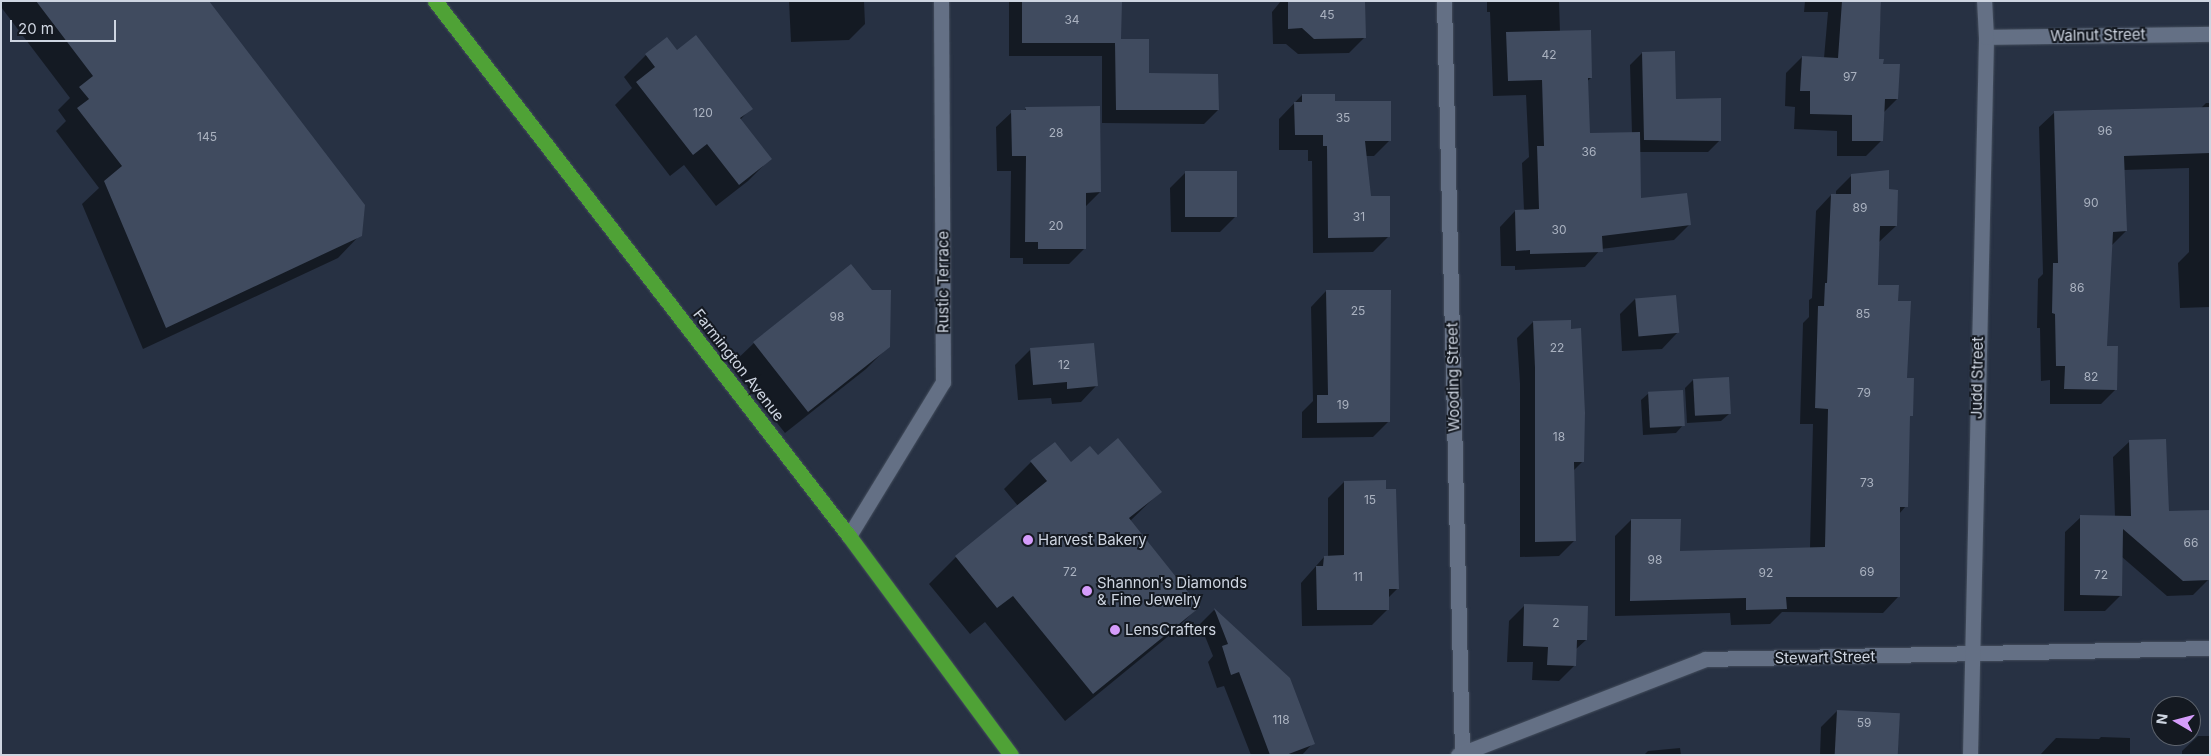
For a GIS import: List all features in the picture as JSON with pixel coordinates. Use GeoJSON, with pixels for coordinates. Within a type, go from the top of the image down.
{"type":"FeatureCollection","features":[{"type":"Feature","properties":{"kind":"highway","name":"Farmington Avenue"},"geometry":{"type":"LineString","coordinates":[[435,1],[850,536],[1011,755]]}},
{"type":"Feature","properties":{"kind":"street","name":"Rustic Terrace"},"geometry":{"type":"LineString","coordinates":[[850,536],[943,382],[941,1]]}},
{"type":"Feature","properties":{"kind":"street","name":"Wooding Street"},"geometry":{"type":"LineString","coordinates":[[1444,1],[1460,754]]}},
{"type":"Feature","properties":{"kind":"street","name":"Judd Street"},"geometry":{"type":"LineString","coordinates":[[1970,755],[1986,37],[1984,1]]}},
{"type":"Feature","properties":{"kind":"street","name":"Walnut Street"},"geometry":{"type":"LineString","coordinates":[[1986,37],[2210,34]]}},
{"type":"Feature","properties":{"kind":"street","name":"Stewart Street"},"geometry":{"type":"LineString","coordinates":[[1460,754],[1705,659],[2210,648]]}},
{"type":"Feature","properties":{"kind":"building"},"geometry":{"type":"Polygon","coordinates":[[[36,1],[209,1],[365,205],[362,236],[166,328],[104,181],[122,166],[77,108],[89,99],[79,87],[93,76],[36,1]]]}},
{"type":"Feature","properties":{"kind":"building"},"geometry":{"type":"Polygon","coordinates":[[[1022,1],[1122,1],[1121,39],[1149,39],[1149,73],[1218,74],[1219,110],[1116,110],[1115,43],[1022,43],[1022,1]]]}},
{"type":"Feature","properties":{"kind":"building"},"geometry":{"type":"Polygon","coordinates":[[[1288,1],[1365,1],[1366,38],[1314,39],[1302,28],[1288,29],[1288,1]]]}},
{"type":"Feature","properties":{"kind":"building"},"geometry":{"type":"Polygon","coordinates":[[[1842,1],[1881,1],[1879,59],[1884,59],[1883,64],[1900,64],[1898,99],[1885,99],[1883,141],[1852,141],[1852,115],[1810,114],[1810,91],[1800,91],[1802,56],[1838,58],[1842,1]]]}},
{"type":"Feature","properties":{"kind":"building"},"geometry":{"type":"Polygon","coordinates":[[[1591,30],[1592,78],[1588,78],[1590,133],[1640,132],[1641,198],[1687,193],[1691,225],[1602,236],[1603,252],[1530,254],[1530,250],[1516,251],[1515,210],[1539,209],[1537,146],[1544,146],[1542,80],[1508,81],[1506,32],[1591,30]]]}},
{"type":"Feature","properties":{"kind":"building"},"geometry":{"type":"Polygon","coordinates":[[[696,35],[753,109],[740,118],[772,159],[739,185],[707,144],[693,155],[636,82],[655,67],[645,54],[667,37],[677,50],[696,35]]]}},
{"type":"Feature","properties":{"kind":"building"},"geometry":{"type":"Polygon","coordinates":[[[1675,51],[1676,99],[1721,98],[1721,141],[1644,140],[1642,52],[1675,51]]]}},
{"type":"Feature","properties":{"kind":"building"},"geometry":{"type":"Polygon","coordinates":[[[1302,94],[1335,94],[1335,101],[1391,101],[1391,141],[1365,141],[1371,196],[1390,196],[1390,237],[1328,238],[1327,146],[1323,146],[1323,135],[1295,135],[1294,102],[1302,102],[1302,94]]]}},
{"type":"Feature","properties":{"kind":"building"},"geometry":{"type":"Polygon","coordinates":[[[1100,106],[1101,192],[1086,193],[1086,249],[1038,249],[1038,242],[1025,242],[1026,156],[1012,156],[1011,110],[1026,110],[1025,107],[1100,106]]]}},
{"type":"Feature","properties":{"kind":"building"},"geometry":{"type":"Polygon","coordinates":[[[2210,107],[2210,153],[2124,156],[2127,231],[2113,232],[2107,346],[2118,346],[2117,390],[2064,389],[2065,366],[2056,366],[2055,314],[2052,313],[2053,263],[2058,263],[2054,111],[2210,107]]]}},
{"type":"Feature","properties":{"kind":"building"},"geometry":{"type":"Polygon","coordinates":[[[1889,170],[1889,189],[1898,190],[1897,226],[1880,226],[1878,285],[1899,285],[1898,301],[1911,301],[1907,378],[1914,378],[1913,416],[1910,416],[1908,507],[1900,507],[1900,597],[1786,597],[1787,609],[1746,610],[1746,598],[1630,601],[1631,519],[1681,519],[1680,551],[1825,547],[1828,409],[1815,408],[1818,306],[1824,306],[1825,283],[1827,283],[1831,194],[1851,194],[1851,174],[1889,170]]]}},
{"type":"Feature","properties":{"kind":"building"},"geometry":{"type":"Polygon","coordinates":[[[1185,171],[1237,171],[1237,217],[1185,217],[1185,171]]]}},
{"type":"Feature","properties":{"kind":"building"},"geometry":{"type":"Polygon","coordinates":[[[851,264],[872,290],[891,290],[890,347],[808,412],[753,342],[851,264]]]}},
{"type":"Feature","properties":{"kind":"building"},"geometry":{"type":"Polygon","coordinates":[[[1326,290],[1391,290],[1390,422],[1317,423],[1317,395],[1328,395],[1326,290]]]}},
{"type":"Feature","properties":{"kind":"building"},"geometry":{"type":"Polygon","coordinates":[[[1676,295],[1679,333],[1638,336],[1635,299],[1676,295]]]}},
{"type":"Feature","properties":{"kind":"building"},"geometry":{"type":"Polygon","coordinates":[[[1571,320],[1571,329],[1581,328],[1585,413],[1584,462],[1574,462],[1576,541],[1535,542],[1535,368],[1533,321],[1571,320]]]}},
{"type":"Feature","properties":{"kind":"building"},"geometry":{"type":"Polygon","coordinates":[[[1094,343],[1098,386],[1067,389],[1067,382],[1033,385],[1030,348],[1094,343]]]}},
{"type":"Feature","properties":{"kind":"building"},"geometry":{"type":"Polygon","coordinates":[[[1729,377],[1731,414],[1695,416],[1693,379],[1729,377]]]}},
{"type":"Feature","properties":{"kind":"building"},"geometry":{"type":"Polygon","coordinates":[[[1683,390],[1685,426],[1650,428],[1648,392],[1683,390]]]}},
{"type":"Feature","properties":{"kind":"building"},"geometry":{"type":"Polygon","coordinates":[[[1118,438],[1162,492],[1129,518],[1200,607],[1093,694],[1013,596],[997,608],[955,556],[1047,481],[1030,461],[1055,442],[1071,462],[1090,446],[1098,455],[1118,438]]]}},
{"type":"Feature","properties":{"kind":"building"},"geometry":{"type":"Polygon","coordinates":[[[2166,439],[2169,511],[2210,510],[2210,580],[2183,581],[2123,529],[2122,596],[2080,595],[2080,515],[2131,516],[2129,440],[2166,439]]]}},
{"type":"Feature","properties":{"kind":"building"},"geometry":{"type":"Polygon","coordinates":[[[1386,480],[1386,489],[1396,489],[1399,589],[1389,589],[1389,610],[1317,610],[1316,566],[1323,566],[1324,556],[1344,555],[1344,481],[1386,480]]]}},
{"type":"Feature","properties":{"kind":"building"},"geometry":{"type":"Polygon","coordinates":[[[1524,604],[1588,606],[1587,640],[1577,640],[1576,666],[1547,665],[1548,647],[1523,646],[1524,604]]]}},
{"type":"Feature","properties":{"kind":"building"},"geometry":{"type":"Polygon","coordinates":[[[1214,608],[1290,678],[1315,744],[1286,755],[1270,755],[1239,672],[1231,675],[1222,646],[1228,644],[1214,608]]]}},
{"type":"Feature","properties":{"kind":"building"},"geometry":{"type":"Polygon","coordinates":[[[1837,710],[1900,713],[1898,755],[1835,754],[1837,710]]]}},
{"type":"Feature","properties":{"kind":"place","name":"Harvest Bakery"},"geometry":{"type":"Point","coordinates":[1028,540]}},
{"type":"Feature","properties":{"kind":"place","name":"Shannon's Diamonds & Fine Jewelry"},"geometry":{"type":"Point","coordinates":[1087,591]}},
{"type":"Feature","properties":{"kind":"place","name":"LensCrafters"},"geometry":{"type":"Point","coordinates":[1115,630]}}]}
